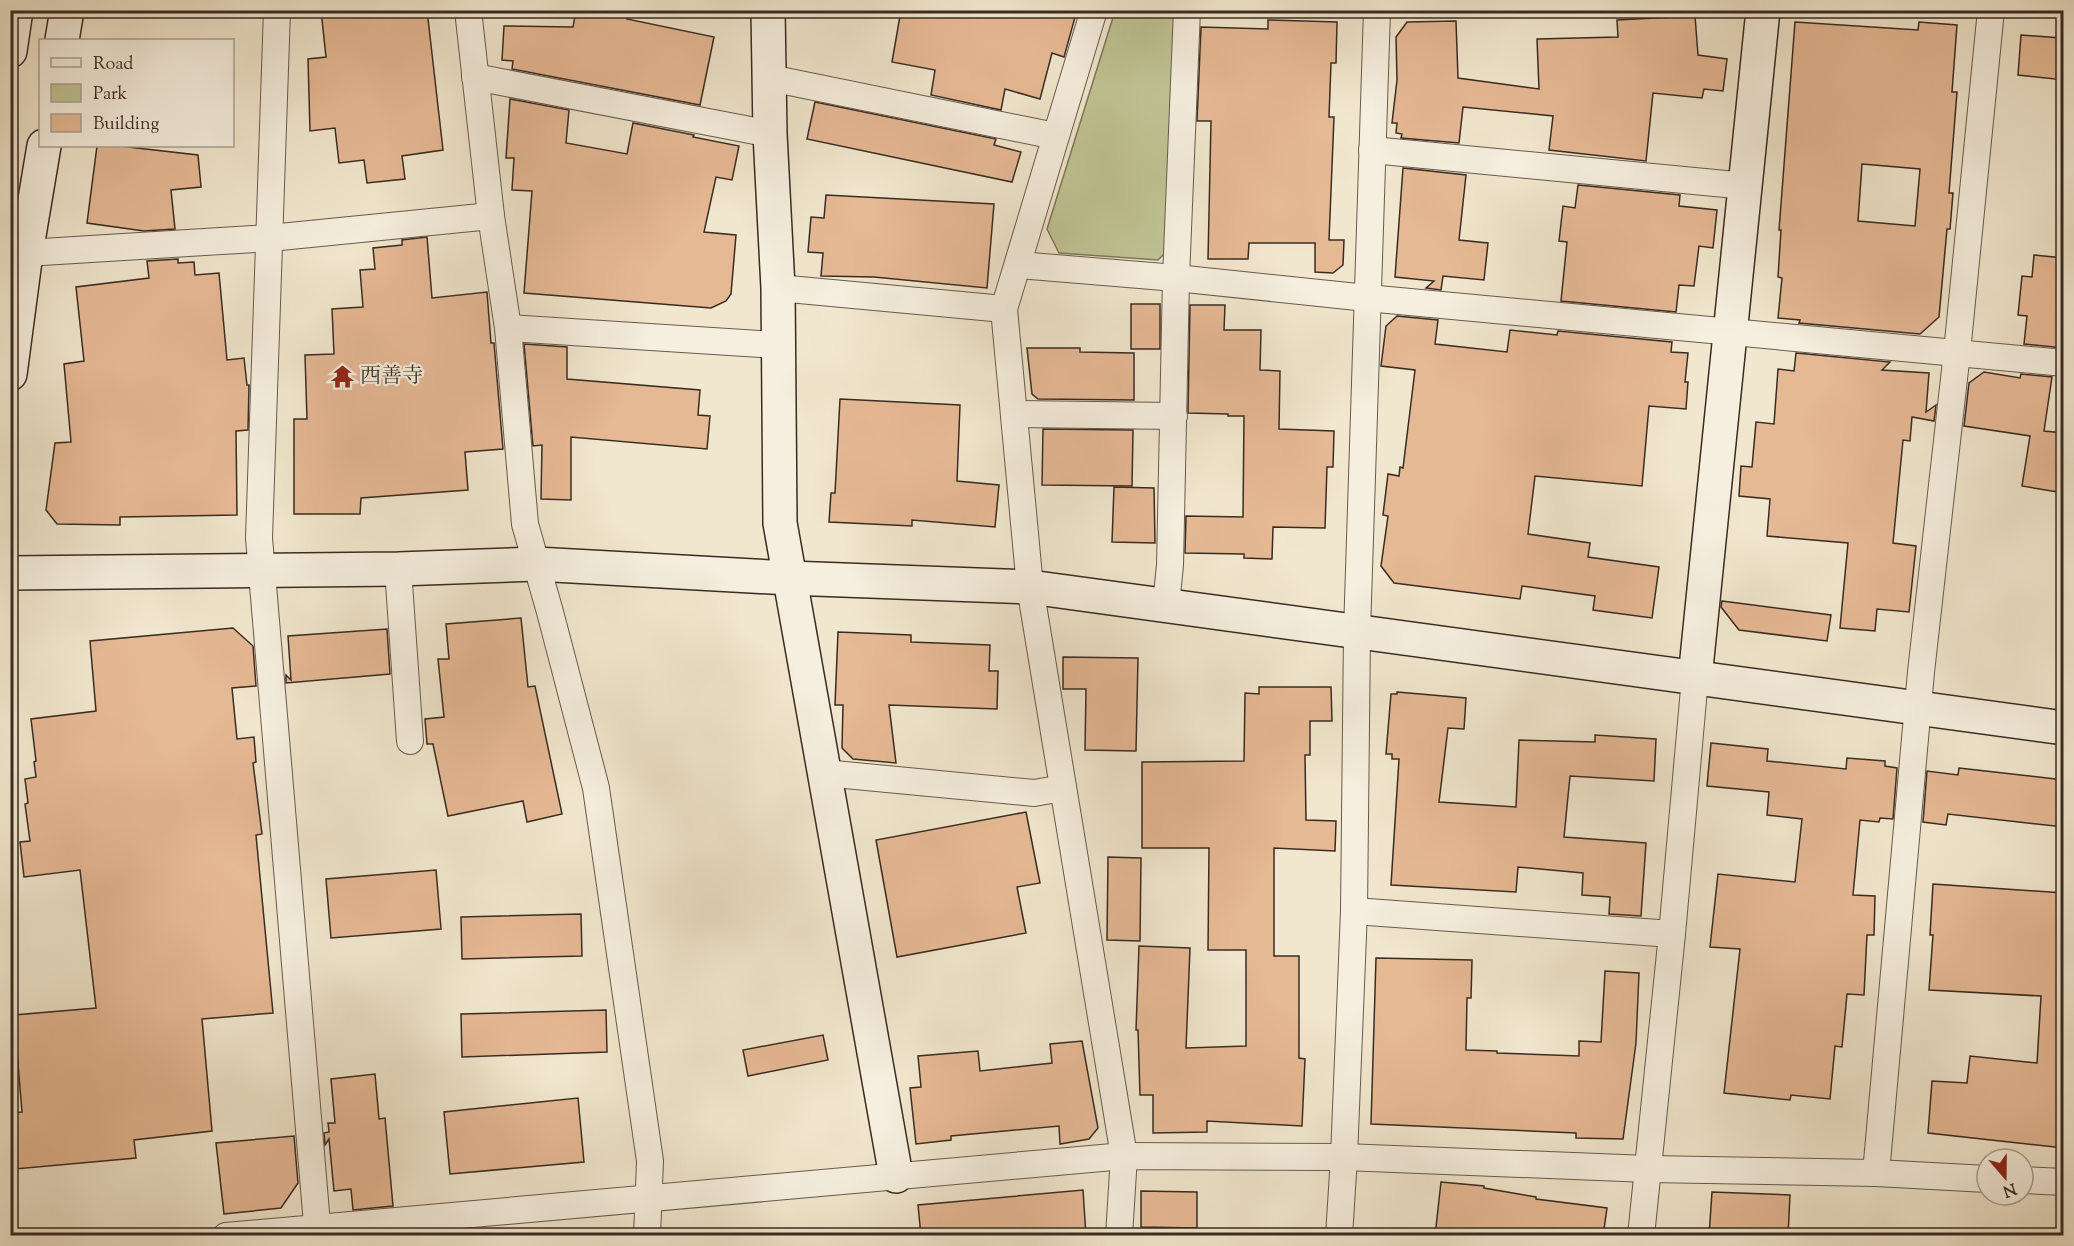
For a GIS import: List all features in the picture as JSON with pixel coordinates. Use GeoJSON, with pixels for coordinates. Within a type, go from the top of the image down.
{"type":"FeatureCollection","features":[{"type":"Feature","properties":{"kind":"street"},"geometry":{"type":"LineString","coordinates":[[10,51],[16,10]]}},
{"type":"Feature","properties":{"kind":"street"},"geometry":{"type":"LineString","coordinates":[[62,39],[67,10]]}},
{"type":"Feature","properties":{"kind":"street"},"geometry":{"type":"LineString","coordinates":[[277,10],[259,537],[317,1231]]}},
{"type":"Feature","properties":{"kind":"street"},"geometry":{"type":"LineString","coordinates":[[468,10],[491,216],[508,328],[525,524],[596,788],[650,1161],[647,1236]]}},
{"type":"Feature","properties":{"kind":"street"},"geometry":{"type":"LineString","coordinates":[[768,10],[770,134],[778,288],[780,523],[896,1176]]}},
{"type":"Feature","properties":{"kind":"street"},"geometry":{"type":"LineString","coordinates":[[1094,10],[1004,309],[1030,587],[1124,1156],[1119,1236]]}},
{"type":"Feature","properties":{"kind":"street"},"geometry":{"type":"LineString","coordinates":[[1166,605],[1170,564],[1176,278],[1187,10]]}},
{"type":"Feature","properties":{"kind":"street"},"geometry":{"type":"LineString","coordinates":[[1339,1236],[1354,911],[1357,632],[1377,10]]}},
{"type":"Feature","properties":{"kind":"street"},"geometry":{"type":"LineString","coordinates":[[1641,1236],[1763,10]]}},
{"type":"Feature","properties":{"kind":"street"},"geometry":{"type":"LineString","coordinates":[[1876,1173],[1918,708],[1991,10]]}},
{"type":"Feature","properties":{"kind":"street"},"geometry":{"type":"LineString","coordinates":[[475,77],[770,134]]}},
{"type":"Feature","properties":{"kind":"street"},"geometry":{"type":"LineString","coordinates":[[770,78],[1055,136]]}},
{"type":"Feature","properties":{"kind":"street"},"geometry":{"type":"LineString","coordinates":[[10,374],[26,254],[44,147]]}},
{"type":"Feature","properties":{"kind":"street"},"geometry":{"type":"LineString","coordinates":[[1372,150],[1746,186]]}},
{"type":"Feature","properties":{"kind":"street"},"geometry":{"type":"LineString","coordinates":[[26,254],[270,238],[491,216]]}},
{"type":"Feature","properties":{"kind":"street"},"geometry":{"type":"LineString","coordinates":[[1019,265],[2064,363]]}},
{"type":"Feature","properties":{"kind":"street"},"geometry":{"type":"LineString","coordinates":[[778,288],[1004,309]]}},
{"type":"Feature","properties":{"kind":"street"},"geometry":{"type":"LineString","coordinates":[[508,328],[777,345]]}},
{"type":"Feature","properties":{"kind":"street"},"geometry":{"type":"LineString","coordinates":[[1014,414],[1174,416]]}},
{"type":"Feature","properties":{"kind":"street"},"geometry":{"type":"LineString","coordinates":[[10,573],[398,569],[536,564],[789,578],[1030,587],[2064,728]]}},
{"type":"Feature","properties":{"kind":"street"},"geometry":{"type":"LineString","coordinates":[[398,569],[410,741]]}},
{"type":"Feature","properties":{"kind":"street"},"geometry":{"type":"LineString","coordinates":[[824,773],[1034,793],[1063,788]]}},
{"type":"Feature","properties":{"kind":"street"},"geometry":{"type":"LineString","coordinates":[[1354,911],[1672,934]]}},
{"type":"Feature","properties":{"kind":"street"},"geometry":{"type":"LineString","coordinates":[[226,1236],[317,1231],[648,1197],[1124,1156],[1344,1157],[1648,1169],[1876,1173],[1975,1178]]}},
{"type":"Feature","properties":{"kind":"street"},"geometry":{"type":"LineString","coordinates":[[2035,1181],[2064,1182]]}},
{"type":"Feature","properties":{"kind":"green space"},"geometry":{"type":"Polygon","coordinates":[[[1115,11],[1175,11],[1169,249],[1158,260],[1059,253],[1047,229],[1115,11]]]}},
{"type":"Feature","properties":{"kind":"building"},"geometry":{"type":"Polygon","coordinates":[[[321,10],[427,10],[443,150],[402,156],[405,179],[367,183],[364,160],[339,163],[335,128],[310,131],[308,59],[326,57],[321,10]]]}},
{"type":"Feature","properties":{"kind":"building"},"geometry":{"type":"Polygon","coordinates":[[[576,10],[629,10],[627,19],[714,37],[700,105],[512,69],[513,61],[502,60],[504,26],[573,27],[576,10]]]}},
{"type":"Feature","properties":{"kind":"building"},"geometry":{"type":"Polygon","coordinates":[[[901,10],[1077,10],[1064,57],[1052,53],[1040,99],[1005,89],[1001,110],[931,95],[935,70],[892,62],[901,10]]]}},
{"type":"Feature","properties":{"kind":"building"},"geometry":{"type":"Polygon","coordinates":[[[1695,16],[1698,55],[1727,59],[1723,91],[1704,89],[1702,98],[1653,93],[1646,161],[1549,150],[1553,116],[1463,107],[1459,143],[1401,138],[1402,134],[1396,133],[1397,123],[1392,123],[1397,80],[1396,37],[1407,22],[1456,21],[1458,78],[1539,89],[1537,39],[1618,37],[1617,20],[1695,16]]]}},
{"type":"Feature","properties":{"kind":"building"},"geometry":{"type":"Polygon","coordinates":[[[1268,20],[1337,22],[1336,63],[1331,63],[1329,117],[1334,117],[1329,240],[1344,240],[1343,265],[1333,273],[1315,272],[1315,243],[1249,243],[1248,259],[1208,259],[1211,121],[1197,121],[1201,27],[1268,29],[1268,20]]]}},
{"type":"Feature","properties":{"kind":"building"},"geometry":{"type":"Polygon","coordinates":[[[1795,22],[1918,30],[1919,22],[1957,25],[1952,92],[1957,92],[1949,193],[1953,193],[1950,229],[1947,229],[1939,317],[1920,334],[1799,323],[1800,320],[1778,318],[1782,278],[1778,277],[1781,230],[1779,230],[1795,22]],[[1862,164],[1858,221],[1915,226],[1920,169],[1862,164]]]}},
{"type":"Feature","properties":{"kind":"building"},"geometry":{"type":"Polygon","coordinates":[[[2021,35],[2061,38],[2060,40],[2064,41],[2064,80],[2018,75],[2021,35]]]}},
{"type":"Feature","properties":{"kind":"building"},"geometry":{"type":"Polygon","coordinates":[[[510,99],[569,110],[566,143],[627,154],[633,123],[739,146],[732,180],[716,177],[704,232],[736,235],[731,294],[726,301],[711,308],[524,293],[532,191],[512,190],[514,158],[506,158],[510,99]]]}},
{"type":"Feature","properties":{"kind":"building"},"geometry":{"type":"Polygon","coordinates":[[[815,102],[996,139],[994,145],[1021,152],[1012,182],[807,139],[815,102]]]}},
{"type":"Feature","properties":{"kind":"building"},"geometry":{"type":"Polygon","coordinates":[[[97,147],[128,147],[198,155],[201,187],[171,190],[175,229],[144,231],[87,223],[97,147]]]}},
{"type":"Feature","properties":{"kind":"building"},"geometry":{"type":"Polygon","coordinates":[[[1403,168],[1466,175],[1459,240],[1488,243],[1484,280],[1443,276],[1441,290],[1426,288],[1434,281],[1395,277],[1403,168]]]}},
{"type":"Feature","properties":{"kind":"building"},"geometry":{"type":"Polygon","coordinates":[[[1578,185],[1680,195],[1679,206],[1717,210],[1713,248],[1699,246],[1694,286],[1679,285],[1676,312],[1561,301],[1567,242],[1559,241],[1563,206],[1575,208],[1578,185]]]}},
{"type":"Feature","properties":{"kind":"building"},"geometry":{"type":"Polygon","coordinates":[[[826,195],[994,204],[987,288],[874,277],[821,276],[823,253],[808,252],[811,217],[824,218],[826,195]]]}},
{"type":"Feature","properties":{"kind":"building"},"geometry":{"type":"Polygon","coordinates":[[[427,237],[432,298],[487,292],[503,449],[465,452],[468,490],[361,498],[360,514],[294,514],[294,419],[307,419],[305,355],[334,354],[332,309],[363,307],[360,270],[375,269],[373,248],[402,245],[402,240],[427,237]]]}},
{"type":"Feature","properties":{"kind":"building"},"geometry":{"type":"Polygon","coordinates":[[[2034,255],[2064,258],[2064,348],[2024,344],[2027,316],[2018,315],[2022,276],[2032,277],[2034,255]]]}},
{"type":"Feature","properties":{"kind":"building"},"geometry":{"type":"Polygon","coordinates":[[[178,259],[178,263],[194,262],[195,275],[219,273],[227,360],[244,358],[247,385],[249,385],[248,430],[236,431],[237,515],[120,517],[120,525],[57,524],[46,510],[55,443],[71,442],[64,364],[84,361],[76,287],[149,278],[147,261],[178,259]]]}},
{"type":"Feature","properties":{"kind":"building"},"geometry":{"type":"Polygon","coordinates":[[[1131,304],[1160,304],[1160,349],[1131,349],[1131,304]]]}},
{"type":"Feature","properties":{"kind":"building"},"geometry":{"type":"Polygon","coordinates":[[[1190,305],[1225,305],[1224,330],[1261,330],[1260,370],[1280,371],[1279,429],[1334,431],[1333,467],[1327,467],[1325,528],[1273,527],[1272,559],[1244,558],[1244,554],[1185,553],[1186,516],[1243,517],[1244,416],[1188,413],[1190,305]]]}},
{"type":"Feature","properties":{"kind":"building"},"geometry":{"type":"Polygon","coordinates":[[[1397,316],[1438,320],[1435,344],[1507,352],[1510,330],[1557,335],[1558,331],[1672,342],[1671,352],[1688,353],[1685,382],[1688,382],[1686,409],[1649,406],[1642,486],[1535,476],[1528,534],[1590,543],[1588,557],[1659,567],[1652,618],[1593,610],[1595,596],[1522,586],[1520,599],[1394,583],[1381,566],[1388,516],[1383,515],[1388,474],[1399,476],[1400,467],[1403,468],[1415,370],[1381,366],[1386,326],[1397,316]]]}},
{"type":"Feature","properties":{"kind":"building"},"geometry":{"type":"Polygon","coordinates":[[[524,344],[567,347],[567,379],[700,390],[698,415],[710,416],[707,449],[571,437],[571,500],[541,499],[542,445],[533,446],[524,344]]]}},
{"type":"Feature","properties":{"kind":"building"},"geometry":{"type":"Polygon","coordinates":[[[1027,348],[1080,348],[1080,352],[1134,353],[1134,400],[1038,399],[1032,394],[1027,348]]]}},
{"type":"Feature","properties":{"kind":"building"},"geometry":{"type":"Polygon","coordinates":[[[1796,353],[1890,362],[1882,370],[1929,373],[1926,412],[1936,405],[1934,421],[1912,417],[1910,441],[1903,440],[1893,543],[1916,546],[1909,612],[1877,609],[1875,631],[1840,628],[1848,543],[1767,536],[1770,499],[1739,496],[1741,466],[1752,467],[1756,422],[1774,424],[1778,369],[1794,371],[1796,353]]]}},
{"type":"Feature","properties":{"kind":"building"},"geometry":{"type":"Polygon","coordinates":[[[1984,372],[2020,378],[2021,374],[2052,377],[2044,431],[2064,433],[2064,493],[2022,486],[2030,436],[1964,426],[1969,383],[1984,372]]]}},
{"type":"Feature","properties":{"kind":"building"},"geometry":{"type":"Polygon","coordinates":[[[840,399],[960,405],[957,481],[999,485],[995,527],[912,520],[912,526],[829,522],[831,493],[835,493],[840,399]]]}},
{"type":"Feature","properties":{"kind":"building"},"geometry":{"type":"Polygon","coordinates":[[[1043,429],[1133,430],[1132,486],[1042,485],[1043,429]]]}},
{"type":"Feature","properties":{"kind":"building"},"geometry":{"type":"Polygon","coordinates":[[[1114,487],[1154,488],[1155,543],[1112,542],[1114,487]]]}},
{"type":"Feature","properties":{"kind":"building"},"geometry":{"type":"Polygon","coordinates":[[[1722,601],[1831,615],[1827,641],[1739,630],[1721,607],[1722,601]]]}},
{"type":"Feature","properties":{"kind":"building"},"geometry":{"type":"Polygon","coordinates":[[[521,618],[528,687],[535,686],[562,814],[527,822],[523,801],[448,816],[433,744],[427,744],[425,719],[444,717],[438,659],[449,659],[446,624],[521,618]]]}},
{"type":"Feature","properties":{"kind":"building"},"geometry":{"type":"Polygon","coordinates":[[[233,628],[253,646],[256,686],[232,688],[237,739],[254,737],[256,762],[253,763],[262,834],[256,835],[273,1013],[202,1019],[212,1131],[134,1140],[136,1158],[15,1169],[10,1113],[22,1112],[14,1015],[96,1008],[80,870],[24,877],[20,842],[30,841],[25,804],[28,803],[25,779],[36,777],[31,719],[96,711],[90,641],[233,628]]]}},
{"type":"Feature","properties":{"kind":"building"},"geometry":{"type":"Polygon","coordinates":[[[387,629],[390,674],[286,683],[286,675],[291,680],[288,636],[387,629]]]}},
{"type":"Feature","properties":{"kind":"building"},"geometry":{"type":"Polygon","coordinates":[[[838,632],[911,635],[911,642],[990,645],[989,671],[998,671],[997,709],[889,705],[896,763],[853,759],[842,748],[843,705],[835,705],[838,632]]]}},
{"type":"Feature","properties":{"kind":"building"},"geometry":{"type":"Polygon","coordinates":[[[1063,657],[1138,658],[1136,751],[1085,750],[1086,689],[1063,689],[1063,657]]]}},
{"type":"Feature","properties":{"kind":"building"},"geometry":{"type":"Polygon","coordinates":[[[1259,687],[1331,687],[1332,721],[1310,721],[1310,755],[1305,755],[1306,820],[1336,821],[1335,851],[1274,848],[1274,956],[1299,956],[1299,1058],[1305,1059],[1302,1126],[1207,1121],[1207,1132],[1153,1133],[1153,1095],[1140,1095],[1138,1030],[1136,1030],[1139,946],[1190,948],[1186,1048],[1246,1046],[1246,950],[1208,950],[1209,848],[1142,848],[1142,762],[1244,761],[1245,693],[1259,694],[1259,687]]]}},
{"type":"Feature","properties":{"kind":"building"},"geometry":{"type":"Polygon","coordinates":[[[1397,692],[1466,698],[1464,729],[1448,728],[1439,802],[1516,807],[1519,740],[1595,742],[1595,735],[1656,739],[1654,781],[1570,776],[1564,837],[1646,843],[1641,916],[1609,914],[1610,897],[1582,895],[1583,873],[1518,867],[1516,892],[1391,885],[1399,759],[1392,759],[1392,754],[1386,754],[1391,694],[1397,694],[1397,692]]]}},
{"type":"Feature","properties":{"kind":"building"},"geometry":{"type":"Polygon","coordinates":[[[1711,743],[1768,749],[1767,761],[1846,769],[1847,758],[1885,761],[1885,766],[1897,768],[1893,819],[1880,818],[1879,822],[1860,820],[1853,895],[1875,896],[1874,935],[1867,935],[1864,995],[1847,994],[1842,1047],[1835,1046],[1830,1099],[1791,1095],[1790,1100],[1724,1093],[1740,949],[1710,947],[1718,874],[1795,882],[1802,819],[1767,815],[1769,792],[1707,786],[1711,743]]]}},
{"type":"Feature","properties":{"kind":"building"},"geometry":{"type":"Polygon","coordinates":[[[1959,768],[2064,780],[2064,827],[1948,814],[1946,825],[1923,822],[1927,771],[1958,775],[1959,768]]]}},
{"type":"Feature","properties":{"kind":"building"},"geometry":{"type":"Polygon","coordinates":[[[1026,812],[1040,883],[1017,887],[1026,933],[897,957],[876,840],[1026,812]]]}},
{"type":"Feature","properties":{"kind":"building"},"geometry":{"type":"Polygon","coordinates":[[[1108,857],[1141,858],[1140,941],[1107,940],[1108,857]]]}},
{"type":"Feature","properties":{"kind":"building"},"geometry":{"type":"Polygon","coordinates":[[[436,870],[441,929],[331,938],[326,879],[436,870]]]}},
{"type":"Feature","properties":{"kind":"building"},"geometry":{"type":"Polygon","coordinates":[[[1933,884],[2064,893],[2064,1148],[1928,1133],[1932,1081],[1967,1083],[1970,1056],[2037,1063],[2041,996],[1929,990],[1933,935],[1930,935],[1933,884]]]}},
{"type":"Feature","properties":{"kind":"building"},"geometry":{"type":"Polygon","coordinates":[[[581,914],[582,956],[462,959],[461,917],[581,914]]]}},
{"type":"Feature","properties":{"kind":"building"},"geometry":{"type":"Polygon","coordinates":[[[1376,958],[1472,960],[1471,998],[1467,998],[1466,1050],[1497,1051],[1497,1053],[1579,1056],[1579,1041],[1601,1042],[1605,971],[1639,973],[1636,1043],[1623,1139],[1576,1138],[1576,1133],[1371,1124],[1376,958]]]}},
{"type":"Feature","properties":{"kind":"building"},"geometry":{"type":"Polygon","coordinates":[[[606,1010],[607,1052],[462,1057],[461,1014],[606,1010]]]}},
{"type":"Feature","properties":{"kind":"building"},"geometry":{"type":"Polygon","coordinates":[[[823,1035],[828,1060],[748,1076],[743,1050],[823,1035]]]}},
{"type":"Feature","properties":{"kind":"building"},"geometry":{"type":"Polygon","coordinates":[[[1082,1041],[1098,1128],[1089,1139],[1060,1144],[1059,1126],[951,1136],[951,1140],[916,1144],[910,1088],[921,1087],[918,1056],[978,1051],[980,1071],[1052,1063],[1050,1044],[1082,1041]]]}},
{"type":"Feature","properties":{"kind":"building"},"geometry":{"type":"Polygon","coordinates":[[[375,1074],[379,1119],[385,1118],[393,1206],[353,1210],[351,1189],[334,1191],[329,1139],[325,1145],[324,1133],[329,1132],[328,1123],[335,1123],[331,1079],[375,1074]]]}},
{"type":"Feature","properties":{"kind":"building"},"geometry":{"type":"Polygon","coordinates":[[[578,1098],[584,1162],[450,1174],[444,1112],[578,1098]]]}},
{"type":"Feature","properties":{"kind":"building"},"geometry":{"type":"Polygon","coordinates":[[[294,1136],[298,1183],[281,1208],[224,1214],[216,1143],[294,1136]]]}},
{"type":"Feature","properties":{"kind":"building"},"geometry":{"type":"Polygon","coordinates":[[[1441,1182],[1484,1186],[1484,1188],[1536,1197],[1536,1199],[1607,1208],[1603,1236],[1435,1236],[1441,1182]]]}},
{"type":"Feature","properties":{"kind":"building"},"geometry":{"type":"Polygon","coordinates":[[[1083,1190],[1086,1236],[921,1236],[918,1205],[1083,1190]]]}},
{"type":"Feature","properties":{"kind":"building"},"geometry":{"type":"Polygon","coordinates":[[[1141,1191],[1197,1192],[1197,1228],[1141,1227],[1141,1191]]]}},
{"type":"Feature","properties":{"kind":"building"},"geometry":{"type":"Polygon","coordinates":[[[1712,1192],[1790,1195],[1788,1236],[1709,1236],[1712,1192]]]}},
{"type":"Feature","properties":{"kind":"place","name":"西善寺"},"geometry":{"type":"Point","coordinates":[342,377]}}]}
